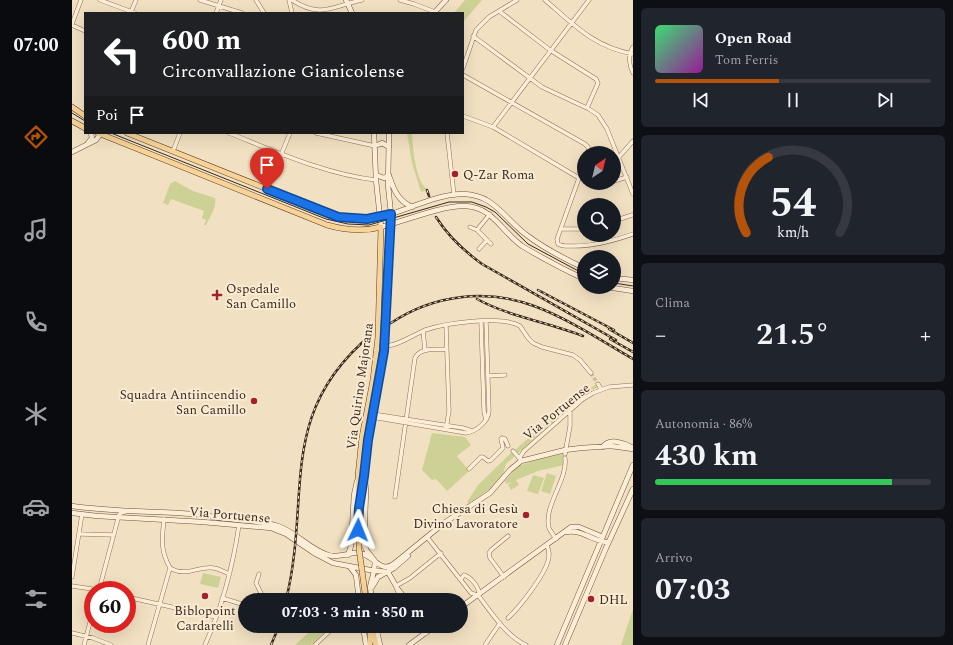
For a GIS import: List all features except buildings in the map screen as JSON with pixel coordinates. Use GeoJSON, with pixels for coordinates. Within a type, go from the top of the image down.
{"type":"FeatureCollection","features":[{"type":"Feature","properties":{"kind":"main road"},"geometry":{"type":"LineString","coordinates":[[434,12],[446,0]]}},
{"type":"Feature","properties":{"kind":"main road"},"geometry":{"type":"LineString","coordinates":[[347,2],[352,12]]}},
{"type":"Feature","properties":{"kind":"main road"},"geometry":{"type":"LineString","coordinates":[[72,107],[84,115]]}},
{"type":"Feature","properties":{"kind":"main road"},"geometry":{"type":"LineString","coordinates":[[72,121],[84,127]]}},
{"type":"Feature","properties":{"kind":"main road"},"geometry":{"type":"LineString","coordinates":[[87,144],[91,140],[91,134]]}},
{"type":"Feature","properties":{"kind":"main road"},"geometry":{"type":"LineString","coordinates":[[72,152],[98,138],[100,134]]}},
{"type":"Feature","properties":{"kind":"main road"},"geometry":{"type":"LineString","coordinates":[[102,134],[323,224],[351,230],[368,230],[391,225],[456,206],[473,207],[490,214],[516,241],[525,247],[577,275]]}},
{"type":"Feature","properties":{"kind":"main road"},"geometry":{"type":"LineString","coordinates":[[130,134],[338,217],[362,220],[380,217],[454,195],[474,195],[490,202],[502,211],[530,238],[577,264]]}},
{"type":"Feature","properties":{"kind":"main road"},"geometry":{"type":"LineString","coordinates":[[375,134],[376,178],[381,227]]}},
{"type":"Feature","properties":{"kind":"main road"},"geometry":{"type":"LineString","coordinates":[[389,134],[388,192],[391,214]]}},
{"type":"Feature","properties":{"kind":"main road"},"geometry":{"type":"LineString","coordinates":[[375,146],[382,143],[389,147]]}},
{"type":"Feature","properties":{"kind":"main road"},"geometry":{"type":"LineString","coordinates":[[376,178],[384,178],[389,175]]}},
{"type":"Feature","properties":{"kind":"main road"},"geometry":{"type":"LineString","coordinates":[[389,175],[397,195],[403,202],[412,207]]}},
{"type":"Feature","properties":{"kind":"main road","name":"Via Quirino Majorana"},"geometry":{"type":"LineString","coordinates":[[359,508],[372,415],[385,346],[391,214]]}},
{"type":"Feature","properties":{"kind":"main road","name":"Via Quirino Majorana"},"geometry":{"type":"LineString","coordinates":[[348,555],[351,542],[354,495],[375,365],[378,337],[382,241],[381,227]]}},
{"type":"Feature","properties":{"kind":"main road"},"geometry":{"type":"LineString","coordinates":[[525,247],[530,242],[530,238]]}},
{"type":"Feature","properties":{"kind":"main road"},"geometry":{"type":"LineString","coordinates":[[538,255],[540,249],[544,246]]}},
{"type":"Feature","properties":{"kind":"main road"},"geometry":{"type":"LineString","coordinates":[[621,279],[633,280]]}},
{"type":"Feature","properties":{"kind":"main road"},"geometry":{"type":"LineString","coordinates":[[621,289],[633,290]]}},
{"type":"Feature","properties":{"kind":"main road"},"geometry":{"type":"LineString","coordinates":[[378,337],[381,344],[385,346]]}},
{"type":"Feature","properties":{"kind":"main road"},"geometry":{"type":"LineString","coordinates":[[375,365],[379,367],[381,372]]}},
{"type":"Feature","properties":{"kind":"main road"},"geometry":{"type":"LineString","coordinates":[[366,415],[372,415]]}},
{"type":"Feature","properties":{"kind":"main road"},"geometry":{"type":"LineString","coordinates":[[522,461],[603,447],[607,443],[611,442],[626,444],[633,449]]}},
{"type":"Feature","properties":{"kind":"main road","name":"Via Portuense"},"geometry":{"type":"LineString","coordinates":[[72,506],[193,514],[271,524],[287,530],[326,554],[335,556],[356,553],[363,554],[382,566],[389,566],[451,518],[490,493],[508,472],[522,461]]}},
{"type":"Feature","properties":{"kind":"main road"},"geometry":{"type":"LineString","coordinates":[[557,645],[633,466]]}},
{"type":"Feature","properties":{"kind":"main road","name":"Via Quirino Majorana"},"geometry":{"type":"LineString","coordinates":[[358,476],[358,549],[365,593]]}},
{"type":"Feature","properties":{"kind":"main road"},"geometry":{"type":"LineString","coordinates":[[364,476],[366,492],[364,545],[375,561],[370,586],[371,593]]}},
{"type":"Feature","properties":{"kind":"main road"},"geometry":{"type":"LineString","coordinates":[[565,645],[608,542],[633,488]]}},
{"type":"Feature","properties":{"kind":"main road","name":"Via Portuense"},"geometry":{"type":"LineString","coordinates":[[72,513],[269,528],[278,531],[325,559],[350,567],[374,571],[388,572],[403,561],[414,548]]}},
{"type":"Feature","properties":{"kind":"main road"},"geometry":{"type":"LineString","coordinates":[[468,602],[564,533],[576,531],[608,542]]}},
{"type":"Feature","properties":{"kind":"main road"},"geometry":{"type":"LineString","coordinates":[[351,542],[354,545],[364,545]]}},
{"type":"Feature","properties":{"kind":"main road"},"geometry":{"type":"LineString","coordinates":[[350,567],[356,575],[358,593]]}},
{"type":"Feature","properties":{"kind":"main road"},"geometry":{"type":"LineString","coordinates":[[371,593],[372,585],[376,580],[381,575],[388,572],[399,593]]}},
{"type":"Feature","properties":{"kind":"main road"},"geometry":{"type":"LineString","coordinates":[[364,633],[366,645]]}},
{"type":"Feature","properties":{"kind":"main road"},"geometry":{"type":"LineString","coordinates":[[370,633],[370,645]]}},
{"type":"Feature","properties":{"kind":"main road"},"geometry":{"type":"LineString","coordinates":[[372,633],[376,645]]}},
{"type":"Feature","properties":{"kind":"main road"},"geometry":{"type":"LineString","coordinates":[[377,633],[380,645]]}},
{"type":"Feature","properties":{"kind":"main road"},"geometry":{"type":"LineString","coordinates":[[409,645],[426,633]]}},
{"type":"Feature","properties":{"kind":"street"},"geometry":{"type":"LineString","coordinates":[[81,0],[72,25],[84,31]]}},
{"type":"Feature","properties":{"kind":"street"},"geometry":{"type":"LineString","coordinates":[[100,0],[133,12],[136,0]]}},
{"type":"Feature","properties":{"kind":"street"},"geometry":{"type":"LineString","coordinates":[[200,0],[239,12]]}},
{"type":"Feature","properties":{"kind":"street"},"geometry":{"type":"LineString","coordinates":[[216,12],[221,0]]}},
{"type":"Feature","properties":{"kind":"street"},"geometry":{"type":"LineString","coordinates":[[256,0],[263,12]]}},
{"type":"Feature","properties":{"kind":"street"},"geometry":{"type":"LineString","coordinates":[[289,0],[292,12]]}},
{"type":"Feature","properties":{"kind":"street"},"geometry":{"type":"LineString","coordinates":[[292,0],[304,7],[316,10],[334,8],[347,2],[362,0]]}},
{"type":"Feature","properties":{"kind":"street"},"geometry":{"type":"LineString","coordinates":[[400,0],[434,12]]}},
{"type":"Feature","properties":{"kind":"street"},"geometry":{"type":"LineString","coordinates":[[464,65],[476,30],[482,23],[517,0]]}},
{"type":"Feature","properties":{"kind":"street"},"geometry":{"type":"LineString","coordinates":[[545,0],[596,42],[610,48],[632,54]]}},
{"type":"Feature","properties":{"kind":"street"},"geometry":{"type":"LineString","coordinates":[[493,127],[589,0]]}},
{"type":"Feature","properties":{"kind":"street"},"geometry":{"type":"LineString","coordinates":[[499,11],[550,50],[597,80],[598,83],[587,108]]}},
{"type":"Feature","properties":{"kind":"street"},"geometry":{"type":"LineString","coordinates":[[473,36],[544,88],[597,114],[604,122],[614,146]]}},
{"type":"Feature","properties":{"kind":"street"},"geometry":{"type":"LineString","coordinates":[[633,47],[630,67],[633,73]]}},
{"type":"Feature","properties":{"kind":"street"},"geometry":{"type":"LineString","coordinates":[[464,76],[587,146]]}},
{"type":"Feature","properties":{"kind":"street"},"geometry":{"type":"LineString","coordinates":[[464,116],[493,127],[577,177]]}},
{"type":"Feature","properties":{"kind":"street"},"geometry":{"type":"LineString","coordinates":[[173,151],[180,134]]}},
{"type":"Feature","properties":{"kind":"street"},"geometry":{"type":"LineString","coordinates":[[231,134],[281,154],[344,175],[376,178]]}},
{"type":"Feature","properties":{"kind":"street"},"geometry":{"type":"LineString","coordinates":[[267,189],[290,134]]}},
{"type":"Feature","properties":{"kind":"street"},"geometry":{"type":"LineString","coordinates":[[321,134],[375,146]]}},
{"type":"Feature","properties":{"kind":"street"},"geometry":{"type":"LineString","coordinates":[[447,134],[454,195]]}},
{"type":"Feature","properties":{"kind":"street"},"geometry":{"type":"LineString","coordinates":[[621,156],[633,141]]}},
{"type":"Feature","properties":{"kind":"street"},"geometry":{"type":"LineString","coordinates":[[621,163],[633,194]]}},
{"type":"Feature","properties":{"kind":"street"},"geometry":{"type":"LineString","coordinates":[[621,179],[627,177]]}},
{"type":"Feature","properties":{"kind":"street"},"geometry":{"type":"LineString","coordinates":[[577,184],[557,242],[559,245],[592,245],[609,242],[633,234]]}},
{"type":"Feature","properties":{"kind":"street"},"geometry":{"type":"LineString","coordinates":[[477,230],[490,214]]}},
{"type":"Feature","properties":{"kind":"street"},"geometry":{"type":"LineString","coordinates":[[621,218],[632,214]]}},
{"type":"Feature","properties":{"kind":"street"},"geometry":{"type":"LineString","coordinates":[[470,227],[477,230],[491,244]]}},
{"type":"Feature","properties":{"kind":"street"},"geometry":{"type":"LineString","coordinates":[[561,229],[577,229]]}},
{"type":"Feature","properties":{"kind":"street"},"geometry":{"type":"LineString","coordinates":[[479,249],[487,240]]}},
{"type":"Feature","properties":{"kind":"street"},"geometry":{"type":"LineString","coordinates":[[372,415],[472,431],[481,425],[486,420],[489,413],[486,321]]}},
{"type":"Feature","properties":{"kind":"street"},"geometry":{"type":"LineString","coordinates":[[385,346],[394,344],[423,331],[461,322],[506,322],[518,325],[522,328],[533,343],[542,347],[567,352],[575,356],[591,373]]}},
{"type":"Feature","properties":{"kind":"street"},"geometry":{"type":"LineString","coordinates":[[481,322],[484,413],[486,420]]}},
{"type":"Feature","properties":{"kind":"street"},"geometry":{"type":"LineString","coordinates":[[446,325],[449,411],[447,427]]}},
{"type":"Feature","properties":{"kind":"street"},"geometry":{"type":"LineString","coordinates":[[423,331],[425,350]]}},
{"type":"Feature","properties":{"kind":"street"},"geometry":{"type":"LineString","coordinates":[[395,497],[414,358],[418,352],[425,350],[446,349]]}},
{"type":"Feature","properties":{"kind":"street"},"geometry":{"type":"LineString","coordinates":[[483,379],[505,375]]}},
{"type":"Feature","properties":{"kind":"street"},"geometry":{"type":"LineString","coordinates":[[598,384],[601,389]]}},
{"type":"Feature","properties":{"kind":"street","name":"Via Portuense"},"geometry":{"type":"LineString","coordinates":[[522,461],[520,456],[523,451],[588,396],[601,389],[618,386],[633,386]]}},
{"type":"Feature","properties":{"kind":"street"},"geometry":{"type":"LineString","coordinates":[[556,539],[549,527],[549,515],[565,467],[565,454],[570,426],[570,412]]}},
{"type":"Feature","properties":{"kind":"street"},"geometry":{"type":"LineString","coordinates":[[469,469],[481,457],[488,461],[495,457],[503,448],[502,438],[505,439],[508,446]]}},
{"type":"Feature","properties":{"kind":"street"},"geometry":{"type":"LineString","coordinates":[[513,451],[522,461]]}},
{"type":"Feature","properties":{"kind":"street"},"geometry":{"type":"LineString","coordinates":[[101,581],[119,517],[121,513],[133,511]]}},
{"type":"Feature","properties":{"kind":"street"},"geometry":{"type":"LineString","coordinates":[[72,577],[82,514]]}},
{"type":"Feature","properties":{"kind":"street"},"geometry":{"type":"LineString","coordinates":[[164,520],[162,544],[165,559],[170,568],[178,572],[184,572],[214,567],[229,574]]}},
{"type":"Feature","properties":{"kind":"street"},"geometry":{"type":"LineString","coordinates":[[204,645],[216,617],[229,574],[239,525]]}},
{"type":"Feature","properties":{"kind":"street"},"geometry":{"type":"LineString","coordinates":[[81,534],[114,535]]}},
{"type":"Feature","properties":{"kind":"street"},"geometry":{"type":"LineString","coordinates":[[427,536],[471,593],[478,595],[500,623],[518,641],[526,645]]}},
{"type":"Feature","properties":{"kind":"street"},"geometry":{"type":"LineString","coordinates":[[504,577],[489,557],[489,553],[508,536]]}},
{"type":"Feature","properties":{"kind":"street"},"geometry":{"type":"LineString","coordinates":[[508,618],[545,569],[549,556],[547,545]]}},
{"type":"Feature","properties":{"kind":"street"},"geometry":{"type":"LineString","coordinates":[[401,593],[396,586],[410,578],[441,553]]}},
{"type":"Feature","properties":{"kind":"street"},"geometry":{"type":"LineString","coordinates":[[148,645],[170,568]]}},
{"type":"Feature","properties":{"kind":"street"},"geometry":{"type":"LineString","coordinates":[[259,574],[256,583],[261,593]]}},
{"type":"Feature","properties":{"kind":"street"},"geometry":{"type":"LineString","coordinates":[[461,579],[463,576],[467,576],[478,589],[478,595]]}},
{"type":"Feature","properties":{"kind":"street"},"geometry":{"type":"LineString","coordinates":[[72,586],[84,588]]}},
{"type":"Feature","properties":{"kind":"street"},"geometry":{"type":"LineString","coordinates":[[222,598],[238,603]]}},
{"type":"Feature","properties":{"kind":"street"},"geometry":{"type":"LineString","coordinates":[[136,599],[216,617]]}},
{"type":"Feature","properties":{"kind":"street"},"geometry":{"type":"LineString","coordinates":[[485,645],[500,623]]}},
{"type":"Feature","properties":{"kind":"street"},"geometry":{"type":"LineString","coordinates":[[72,633],[86,636],[110,645]]}},
{"type":"Feature","properties":{"kind":"street"},"geometry":{"type":"LineString","coordinates":[[84,645],[87,633]]}},
{"type":"Feature","properties":{"kind":"street"},"geometry":{"type":"LineString","coordinates":[[315,645],[328,633]]}},
{"type":"Feature","properties":{"kind":"green space"},"geometry":{"type":"Polygon","coordinates":[[[465,0],[482,0],[464,21],[464,12],[455,12],[465,0]]]}},
{"type":"Feature","properties":{"kind":"green space"},"geometry":{"type":"Polygon","coordinates":[[[407,134],[412,134],[417,172],[420,180],[428,190],[421,192],[412,163],[407,134]]]}},
{"type":"Feature","properties":{"kind":"green space"},"geometry":{"type":"Polygon","coordinates":[[[175,181],[193,191],[215,198],[214,208],[206,225],[204,225],[206,220],[202,218],[204,211],[171,199],[168,205],[163,203],[160,211],[170,184],[175,181]]]}},
{"type":"Feature","properties":{"kind":"green space"},"geometry":{"type":"Polygon","coordinates":[[[597,384],[598,387],[587,392],[518,453],[515,450],[576,396],[597,384]]]}},
{"type":"Feature","properties":{"kind":"green space"},"geometry":{"type":"Polygon","coordinates":[[[432,433],[465,437],[471,445],[457,456],[469,471],[447,491],[436,479],[432,480],[422,470],[432,433]]]}},
{"type":"Feature","properties":{"kind":"green space"},"geometry":{"type":"Polygon","coordinates":[[[512,452],[515,456],[506,464],[503,474],[489,490],[469,503],[467,502],[478,485],[512,452]]]}},
{"type":"Feature","properties":{"kind":"green space"},"geometry":{"type":"Polygon","coordinates":[[[563,454],[564,465],[538,471],[516,480],[519,485],[511,490],[508,485],[511,482],[506,484],[505,481],[518,466],[543,458],[563,454]]]}},
{"type":"Feature","properties":{"kind":"green space"},"geometry":{"type":"Polygon","coordinates":[[[547,473],[556,476],[550,494],[541,491],[547,473]]]}},
{"type":"Feature","properties":{"kind":"green space"},"geometry":{"type":"Polygon","coordinates":[[[533,475],[544,478],[538,494],[527,491],[533,475]]]}},
{"type":"Feature","properties":{"kind":"green space"},"geometry":{"type":"Polygon","coordinates":[[[203,573],[221,577],[218,588],[200,584],[203,573]]]}},
{"type":"Feature","properties":{"kind":"green space"},"geometry":{"type":"Polygon","coordinates":[[[633,609],[633,645],[621,645],[633,609]]]}},
{"type":"Feature","properties":{"kind":"green space"},"geometry":{"type":"Polygon","coordinates":[[[308,633],[324,633],[311,645],[295,645],[308,633]]]}},
{"type":"Feature","properties":{"kind":"tunnel"},"geometry":{"type":"LineString","coordinates":[[591,373],[598,384]]}},
{"type":"Feature","properties":{"kind":"tram line"},"geometry":{"type":"LineString","coordinates":[[72,113],[84,120]]}},
{"type":"Feature","properties":{"kind":"tram line"},"geometry":{"type":"LineString","coordinates":[[114,134],[326,219],[348,224],[369,225],[449,202],[472,202],[495,212],[528,244],[577,270]]}},
{"type":"Feature","properties":{"kind":"tram line"},"geometry":{"type":"LineString","coordinates":[[621,284],[633,286]]}},
{"type":"Feature","properties":{"kind":"railway"},"geometry":{"type":"LineString","coordinates":[[427,190],[429,196]]}},
{"type":"Feature","properties":{"kind":"railway"},"geometry":{"type":"LineString","coordinates":[[436,217],[457,243],[482,264],[616,340]]}},
{"type":"Feature","properties":{"kind":"railway"},"geometry":{"type":"LineString","coordinates":[[538,290],[614,330]]}},
{"type":"Feature","properties":{"kind":"railway"},"geometry":{"type":"LineString","coordinates":[[391,323],[407,313],[442,301],[460,297],[497,297],[516,300],[546,311],[584,330],[633,359]]}},
{"type":"Feature","properties":{"kind":"railway"},"geometry":{"type":"LineString","coordinates":[[477,299],[516,315],[583,336]]}},
{"type":"Feature","properties":{"kind":"railway"},"geometry":{"type":"LineString","coordinates":[[609,329],[633,343]]}},
{"type":"Feature","properties":{"kind":"railway"},"geometry":{"type":"LineString","coordinates":[[287,593],[293,562],[302,458],[309,426],[321,395],[342,364],[372,334]]}},
{"type":"Feature","properties":{"kind":"railway"},"geometry":{"type":"LineString","coordinates":[[610,339],[633,352]]}},
{"type":"Feature","properties":{"kind":"railway"},"geometry":{"type":"LineString","coordinates":[[271,645],[276,633]]}},
{"type":"Feature","properties":{"kind":"place","name":"Q-Zar Roma"},"geometry":{"type":"Point","coordinates":[455,174]}},
{"type":"Feature","properties":{"kind":"place","name":"Ospedale San Camillo"},"geometry":{"type":"Point","coordinates":[217,295]}},
{"type":"Feature","properties":{"kind":"place","name":"Squadra Antiincendio San Camillo"},"geometry":{"type":"Point","coordinates":[254,401]}},
{"type":"Feature","properties":{"kind":"place","name":"Chiesa di Gesù Divino Lavoratore"},"geometry":{"type":"Point","coordinates":[526,515]}},
{"type":"Feature","properties":{"kind":"place","name":"Biblopoint Cardarelli"},"geometry":{"type":"Point","coordinates":[205,596]}},
{"type":"Feature","properties":{"kind":"place","name":"DHL"},"geometry":{"type":"Point","coordinates":[591,599]}},
{"type":"Feature","properties":{"kind":"route"},"geometry":{"type":"LineString","coordinates":[[267,189],[338,217],[367,219],[391,214],[384,351],[368,440],[359,508],[358,530]]}}]}
